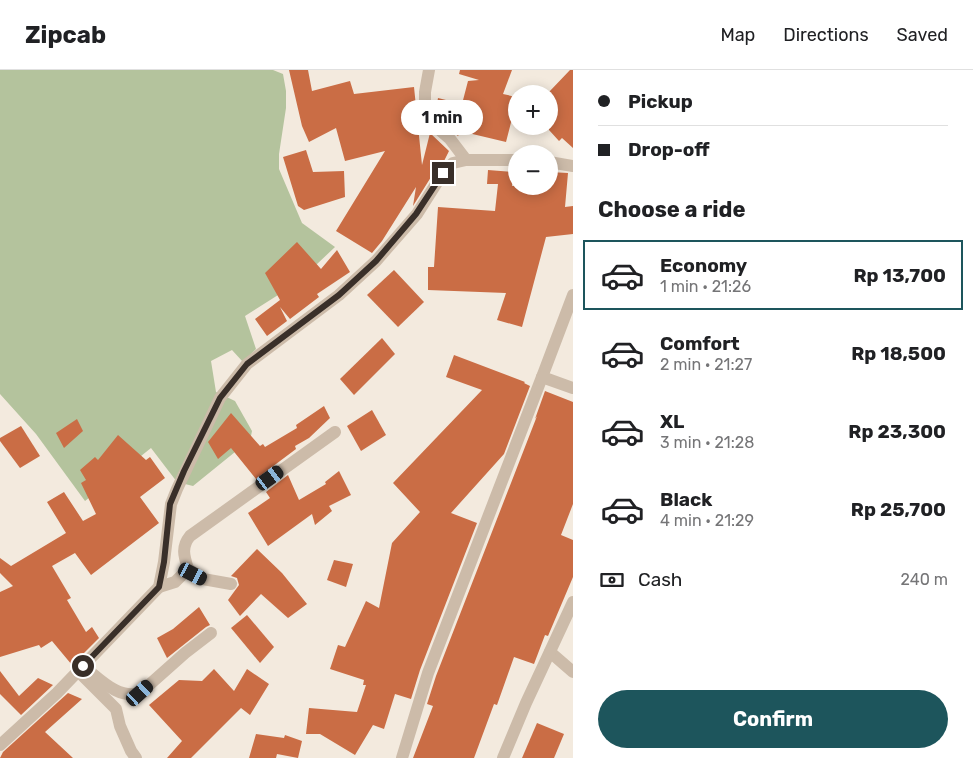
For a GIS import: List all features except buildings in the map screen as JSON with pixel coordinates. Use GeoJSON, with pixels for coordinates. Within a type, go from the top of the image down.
{"type":"FeatureCollection","features":[{"type":"Feature","properties":{"kind":"street"},"geometry":{"type":"LineString","coordinates":[[429,70],[425,92],[425,111],[428,120],[450,139],[466,160]]}},
{"type":"Feature","properties":{"kind":"street"},"geometry":{"type":"LineString","coordinates":[[159,587],[164,562],[170,504],[220,398],[247,364],[339,295],[376,261],[416,214],[443,173],[453,163],[466,160],[508,160]]}},
{"type":"Feature","properties":{"kind":"street"},"geometry":{"type":"LineString","coordinates":[[558,164],[573,166]]}},
{"type":"Feature","properties":{"kind":"street"},"geometry":{"type":"LineString","coordinates":[[402,758],[428,673],[573,295]]}},
{"type":"Feature","properties":{"kind":"street"},"geometry":{"type":"LineString","coordinates":[[542,377],[573,388]]}},
{"type":"Feature","properties":{"kind":"street"},"geometry":{"type":"LineString","coordinates":[[231,584],[203,579],[188,569],[184,550],[185,543],[190,536],[335,432]]}},
{"type":"Feature","properties":{"kind":"street"},"geometry":{"type":"LineString","coordinates":[[0,745],[80,668],[159,587],[175,582],[188,569]]}},
{"type":"Feature","properties":{"kind":"street"},"geometry":{"type":"LineString","coordinates":[[503,758],[573,602]]}},
{"type":"Feature","properties":{"kind":"street"},"geometry":{"type":"LineString","coordinates":[[80,668],[120,693],[132,696],[140,693],[185,653],[211,633]]}},
{"type":"Feature","properties":{"kind":"street"},"geometry":{"type":"LineString","coordinates":[[550,652],[573,672]]}},
{"type":"Feature","properties":{"kind":"street"},"geometry":{"type":"LineString","coordinates":[[80,668],[116,709],[120,726],[136,758]]}},
{"type":"Feature","properties":{"kind":"green space"},"geometry":{"type":"Polygon","coordinates":[[[0,70],[273,70],[283,74],[286,108],[279,154],[279,169],[302,223],[335,247],[297,283],[245,316],[256,349],[243,362],[232,350],[211,361],[216,392],[235,401],[252,431],[247,455],[235,452],[193,486],[177,482],[151,448],[85,501],[36,434],[0,394],[0,70]]]}},
{"type":"Feature","properties":{"kind":"route"},"geometry":{"type":"LineString","coordinates":[[83,666],[159,587],[164,562],[170,504],[220,398],[247,364],[339,295],[376,261],[416,214],[443,173]]}}]}
